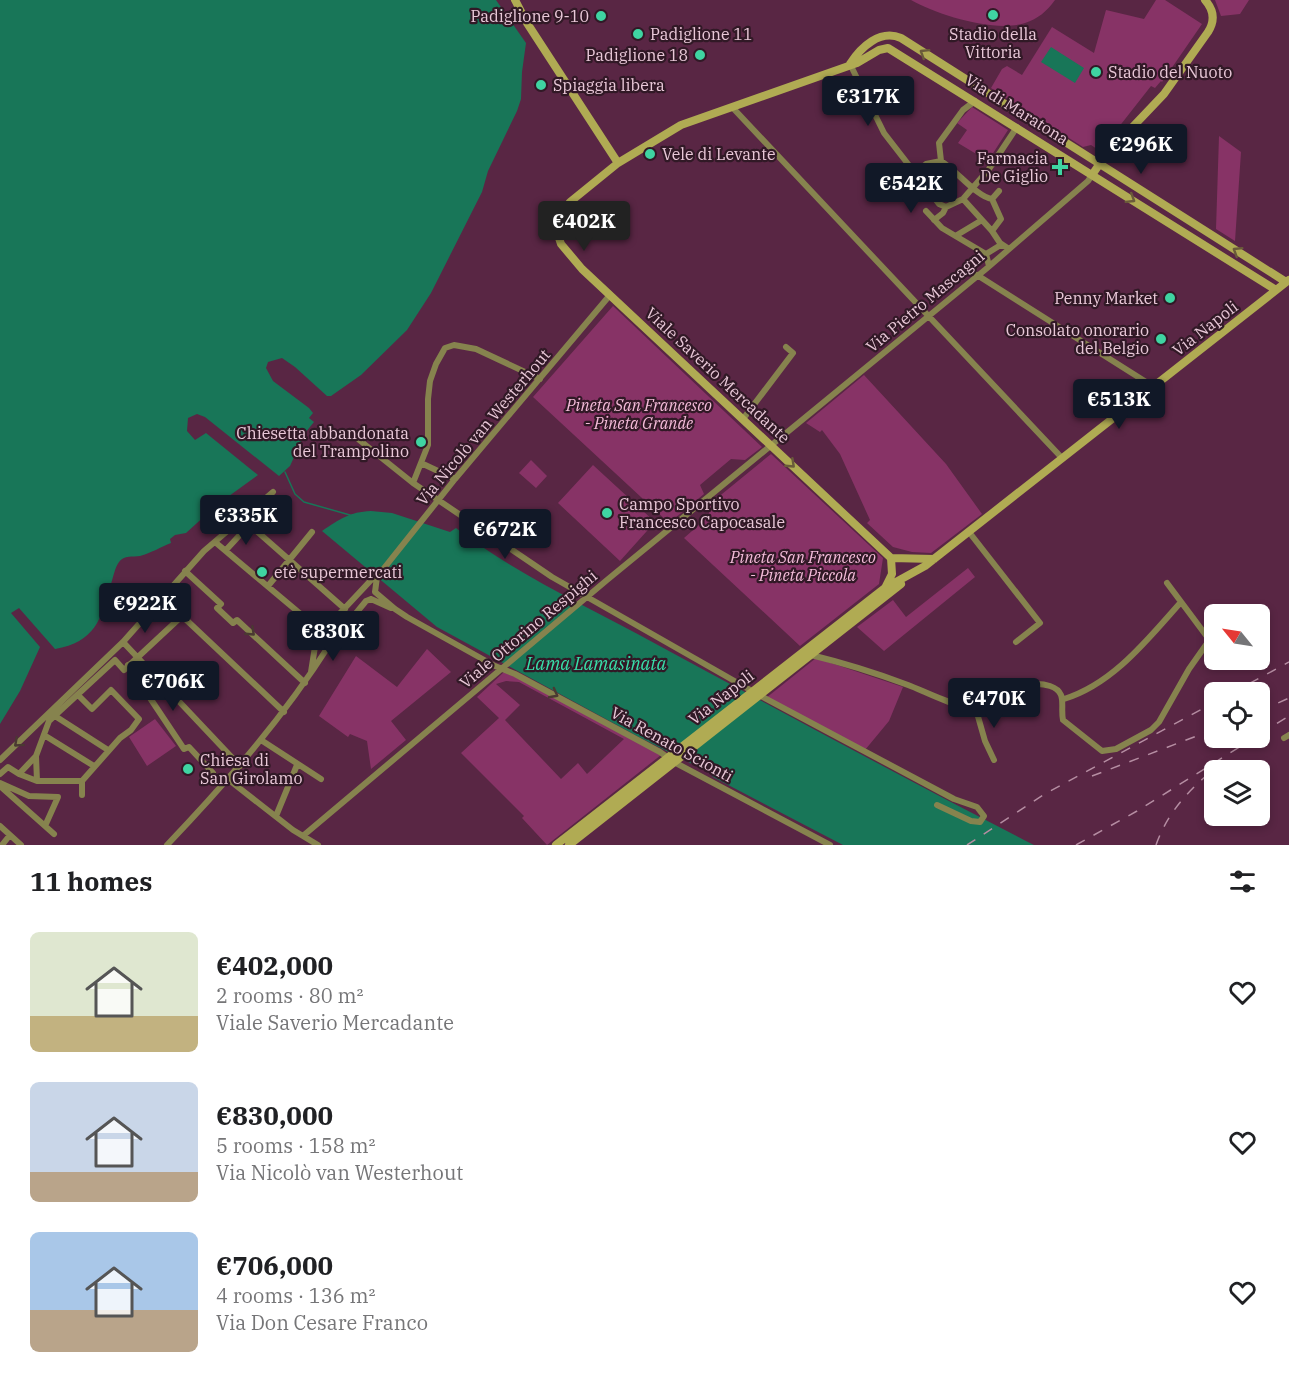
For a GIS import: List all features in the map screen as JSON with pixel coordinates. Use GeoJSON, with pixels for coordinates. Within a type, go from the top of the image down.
{"type":"FeatureCollection","features":[{"type":"Feature","properties":{"kind":"main road"},"geometry":{"type":"LineString","coordinates":[[515,0],[618,163],[681,125],[850,64]]}},
{"type":"Feature","properties":{"kind":"main road"},"geometry":{"type":"LineString","coordinates":[[1092,175],[1107,153],[1164,94],[1208,32],[1213,17],[1205,0]]}},
{"type":"Feature","properties":{"kind":"main road","name":"Via di Maratona"},"geometry":{"type":"LineString","coordinates":[[850,64],[868,44],[879,36],[892,34],[901,38],[1288,281]]}},
{"type":"Feature","properties":{"kind":"main road","name":"Via di Maratona"},"geometry":{"type":"LineString","coordinates":[[850,64],[857,63],[884,48],[893,50],[1276,290]]}},
{"type":"Feature","properties":{"kind":"main road"},"geometry":{"type":"LineString","coordinates":[[975,101],[982,89]]}},
{"type":"Feature","properties":{"kind":"main road","name":"Viale Saverio Mercadante"},"geometry":{"type":"LineString","coordinates":[[618,163],[563,209],[558,223],[558,236],[561,244],[582,269],[891,558]]}},
{"type":"Feature","properties":{"kind":"main road","name":"Via Napoli"},"geometry":{"type":"LineString","coordinates":[[756,693],[811,655],[890,594],[908,577],[969,532],[1288,281]]}},
{"type":"Feature","properties":{"kind":"main road"},"geometry":{"type":"LineString","coordinates":[[885,588],[892,574],[891,558],[934,559]]}},
{"type":"Feature","properties":{"kind":"main road","name":"Via Napoli"},"geometry":{"type":"LineString","coordinates":[[569,845],[885,588],[908,577]]}},
{"type":"Feature","properties":{"kind":"main road","name":"Via Napoli"},"geometry":{"type":"LineString","coordinates":[[556,845],[673,759]]}},
{"type":"Feature","properties":{"kind":"street"},"geometry":{"type":"LineString","coordinates":[[850,64],[896,150],[939,204],[946,207]]}},
{"type":"Feature","properties":{"kind":"street"},"geometry":{"type":"LineString","coordinates":[[975,101],[963,110],[939,143],[941,161],[973,186],[984,198],[992,199]]}},
{"type":"Feature","properties":{"kind":"street"},"geometry":{"type":"LineString","coordinates":[[732,107],[1062,458]]}},
{"type":"Feature","properties":{"kind":"street"},"geometry":{"type":"LineString","coordinates":[[934,220],[943,213],[946,207],[963,199],[989,169],[1017,127]]}},
{"type":"Feature","properties":{"kind":"street"},"geometry":{"type":"LineString","coordinates":[[915,173],[926,164],[941,161]]}},
{"type":"Feature","properties":{"kind":"street","name":"Via Pietro Mascagni"},"geometry":{"type":"LineString","coordinates":[[772,446],[989,266],[1006,248],[1080,188],[1092,175]]}},
{"type":"Feature","properties":{"kind":"street"},"geometry":{"type":"LineString","coordinates":[[892,190],[912,202],[927,188]]}},
{"type":"Feature","properties":{"kind":"street"},"geometry":{"type":"LineString","coordinates":[[992,199],[999,191]]}},
{"type":"Feature","properties":{"kind":"street"},"geometry":{"type":"LineString","coordinates":[[963,199],[1006,248]]}},
{"type":"Feature","properties":{"kind":"street"},"geometry":{"type":"LineString","coordinates":[[992,199],[1001,219],[992,231]]}},
{"type":"Feature","properties":{"kind":"street"},"geometry":{"type":"LineString","coordinates":[[926,211],[942,228],[986,254],[989,266]]}},
{"type":"Feature","properties":{"kind":"street"},"geometry":{"type":"LineString","coordinates":[[957,235],[982,220]]}},
{"type":"Feature","properties":{"kind":"street"},"geometry":{"type":"LineString","coordinates":[[986,254],[999,246],[1006,248]]}},
{"type":"Feature","properties":{"kind":"street"},"geometry":{"type":"LineString","coordinates":[[977,276],[1154,387]]}},
{"type":"Feature","properties":{"kind":"street","name":"Via Nicolò van Westerhout"},"geometry":{"type":"LineString","coordinates":[[317,633],[321,627],[327,626],[345,609],[373,578],[377,577],[455,479],[610,295]]}},
{"type":"Feature","properties":{"kind":"street"},"geometry":{"type":"LineString","coordinates":[[413,483],[428,445],[430,381],[445,348],[453,345],[476,349],[540,379]]}},
{"type":"Feature","properties":{"kind":"street"},"geometry":{"type":"LineString","coordinates":[[743,419],[793,353],[786,347]]}},
{"type":"Feature","properties":{"kind":"street"},"geometry":{"type":"LineString","coordinates":[[358,439],[437,502],[585,600],[954,799],[978,807],[984,816],[980,822],[971,821],[937,805]]}},
{"type":"Feature","properties":{"kind":"street","name":"Viale Ottorino Respighi"},"geometry":{"type":"LineString","coordinates":[[304,835],[772,446]]}},
{"type":"Feature","properties":{"kind":"street"},"geometry":{"type":"LineString","coordinates":[[421,463],[455,479]]}},
{"type":"Feature","properties":{"kind":"street"},"geometry":{"type":"LineString","coordinates":[[0,759],[123,642],[184,571],[273,492]]}},
{"type":"Feature","properties":{"kind":"street"},"geometry":{"type":"LineString","coordinates":[[243,519],[345,609]]}},
{"type":"Feature","properties":{"kind":"street"},"geometry":{"type":"LineString","coordinates":[[226,550],[249,525]]}},
{"type":"Feature","properties":{"kind":"street"},"geometry":{"type":"LineString","coordinates":[[268,586],[312,532]]}},
{"type":"Feature","properties":{"kind":"street"},"geometry":{"type":"LineString","coordinates":[[969,532],[1040,623],[1016,642]]}},
{"type":"Feature","properties":{"kind":"street"},"geometry":{"type":"LineString","coordinates":[[215,542],[303,616],[324,642],[333,637],[332,629],[323,622],[303,616]]}},
{"type":"Feature","properties":{"kind":"street"},"geometry":{"type":"LineString","coordinates":[[184,571],[220,604],[217,608],[233,623],[237,620],[305,682]]}},
{"type":"Feature","properties":{"kind":"street","name":"Via Nicolò van Westerhout"},"geometry":{"type":"LineString","coordinates":[[167,845],[229,780],[284,712],[333,637],[338,635],[369,599],[374,597],[377,577]]}},
{"type":"Feature","properties":{"kind":"street"},"geometry":{"type":"LineString","coordinates":[[811,655],[841,662],[962,706],[975,706],[1025,684],[1048,685],[1057,689],[1064,699],[1064,720],[1102,751],[1116,749],[1151,730],[1159,722],[1189,669],[1208,642],[1208,638],[1167,584]]}},
{"type":"Feature","properties":{"kind":"street"},"geometry":{"type":"LineString","coordinates":[[369,587],[395,609],[363,597],[364,589],[369,587]]}},
{"type":"Feature","properties":{"kind":"street"},"geometry":{"type":"LineString","coordinates":[[162,597],[284,712]]}},
{"type":"Feature","properties":{"kind":"street"},"geometry":{"type":"LineString","coordinates":[[1064,699],[1104,679],[1140,648],[1181,603]]}},
{"type":"Feature","properties":{"kind":"street","name":"Via Renato Scionti"},"geometry":{"type":"LineString","coordinates":[[395,609],[830,845]]}},
{"type":"Feature","properties":{"kind":"street"},"geometry":{"type":"LineString","coordinates":[[126,668],[182,616]]}},
{"type":"Feature","properties":{"kind":"street"},"geometry":{"type":"LineString","coordinates":[[310,675],[317,633]]}},
{"type":"Feature","properties":{"kind":"street"},"geometry":{"type":"LineString","coordinates":[[123,642],[240,766]]}},
{"type":"Feature","properties":{"kind":"street"},"geometry":{"type":"LineString","coordinates":[[19,774],[36,756],[49,721],[115,660],[126,668],[184,748],[189,747],[213,773]]}},
{"type":"Feature","properties":{"kind":"street"},"geometry":{"type":"LineString","coordinates":[[78,695],[92,709],[111,690],[139,719],[131,730],[108,750],[82,781],[82,795]]}},
{"type":"Feature","properties":{"kind":"street"},"geometry":{"type":"LineString","coordinates":[[975,706],[985,741],[994,760]]}},
{"type":"Feature","properties":{"kind":"street"},"geometry":{"type":"LineString","coordinates":[[55,716],[108,750]]}},
{"type":"Feature","properties":{"kind":"street"},"geometry":{"type":"LineString","coordinates":[[44,735],[94,766]]}},
{"type":"Feature","properties":{"kind":"street"},"geometry":{"type":"LineString","coordinates":[[261,740],[321,779]]}},
{"type":"Feature","properties":{"kind":"street"},"geometry":{"type":"LineString","coordinates":[[36,756],[37,781]]}},
{"type":"Feature","properties":{"kind":"street"},"geometry":{"type":"LineString","coordinates":[[276,816],[297,765]]}},
{"type":"Feature","properties":{"kind":"street"},"geometry":{"type":"LineString","coordinates":[[0,774],[8,767],[37,781],[82,781]]}},
{"type":"Feature","properties":{"kind":"street"},"geometry":{"type":"LineString","coordinates":[[229,780],[293,830],[318,845]]}},
{"type":"Feature","properties":{"kind":"street"},"geometry":{"type":"LineString","coordinates":[[0,784],[29,796],[58,797],[45,826]]}},
{"type":"Feature","properties":{"kind":"street"},"geometry":{"type":"LineString","coordinates":[[0,784],[54,834]]}},
{"type":"Feature","properties":{"kind":"street"},"geometry":{"type":"LineString","coordinates":[[0,826],[21,845]]}},
{"type":"Feature","properties":{"kind":"street"},"geometry":{"type":"LineString","coordinates":[[2,845],[10,835]]}},
{"type":"Feature","properties":{"kind":"green space","name":"Stadio della Vittoria"},"geometry":{"type":"Polygon","coordinates":[[[911,0],[1055,0],[1042,14],[1030,21],[999,26],[951,17],[911,0]]]}},
{"type":"Feature","properties":{"kind":"green space","name":"Stadio del Nuoto"},"geometry":{"type":"Polygon","coordinates":[[[1156,0],[1165,0],[1202,24],[1162,82],[1155,88],[1151,86],[1100,151],[1091,145],[1083,147],[991,88],[1002,69],[1007,66],[1022,75],[1052,27],[1094,53],[1106,10],[1144,19],[1156,0]]]}},
{"type":"Feature","properties":{"kind":"green space"},"geometry":{"type":"Polygon","coordinates":[[[1215,0],[1249,0],[1240,14],[1221,16],[1215,0]]]}},
{"type":"Feature","properties":{"kind":"green space"},"geometry":{"type":"Polygon","coordinates":[[[972,107],[1008,130],[988,161],[958,143],[967,130],[957,123],[972,107]]]}},
{"type":"Feature","properties":{"kind":"green space"},"geometry":{"type":"Polygon","coordinates":[[[1219,136],[1241,152],[1235,241],[1216,229],[1219,136]]]}},
{"type":"Feature","properties":{"kind":"green space","name":"Pineta San Francesco - Pineta Grande"},"geometry":{"type":"Polygon","coordinates":[[[613,306],[762,447],[745,460],[731,459],[700,485],[704,494],[669,523],[533,397],[613,306]]]}},
{"type":"Feature","properties":{"kind":"green space"},"geometry":{"type":"Polygon","coordinates":[[[864,375],[946,464],[982,514],[931,553],[912,552],[893,547],[867,523],[870,520],[840,454],[822,430],[820,432],[806,423],[864,375]]]}},
{"type":"Feature","properties":{"kind":"green space","name":"Pineta San Francesco - Pineta Piccola"},"geometry":{"type":"Polygon","coordinates":[[[771,454],[883,558],[879,584],[800,646],[684,538],[708,517],[711,503],[771,454]]]}},
{"type":"Feature","properties":{"kind":"green space"},"geometry":{"type":"Polygon","coordinates":[[[531,460],[547,476],[536,488],[519,473],[531,460]]]}},
{"type":"Feature","properties":{"kind":"green space","name":"Campo Sportivo Francesco Capocasale"},"geometry":{"type":"Polygon","coordinates":[[[593,465],[655,522],[620,561],[558,503],[593,465]]]}},
{"type":"Feature","properties":{"kind":"green space"},"geometry":{"type":"Polygon","coordinates":[[[968,568],[975,577],[884,651],[857,627],[893,600],[906,617],[968,568]]]}},
{"type":"Feature","properties":{"kind":"green space"},"geometry":{"type":"Polygon","coordinates":[[[427,649],[451,672],[391,721],[406,740],[371,769],[367,741],[350,734],[348,737],[319,716],[356,656],[397,687],[427,649]]]}},
{"type":"Feature","properties":{"kind":"green space"},"geometry":{"type":"Polygon","coordinates":[[[816,658],[903,687],[889,721],[865,750],[766,698],[816,658]]]}},
{"type":"Feature","properties":{"kind":"green space"},"geometry":{"type":"Polygon","coordinates":[[[504,672],[510,673],[661,755],[547,845],[522,818],[524,816],[461,753],[499,718],[477,697],[504,672]],[[506,681],[496,684],[520,705],[505,720],[561,779],[578,763],[587,774],[624,739],[519,682],[506,681]]]}},
{"type":"Feature","properties":{"kind":"green space"},"geometry":{"type":"Polygon","coordinates":[[[155,719],[176,746],[147,766],[129,737],[155,719]]]}},
{"type":"Feature","properties":{"kind":"water"},"geometry":{"type":"Polygon","coordinates":[[[0,0],[496,0],[526,43],[521,99],[517,111],[488,171],[482,192],[431,293],[407,330],[361,375],[331,396],[327,396],[282,358],[268,362],[266,368],[273,381],[309,408],[313,413],[309,418],[314,422],[305,433],[290,466],[279,476],[205,417],[197,414],[188,418],[187,431],[195,440],[206,433],[258,475],[218,504],[186,533],[175,535],[170,539],[171,543],[144,555],[126,557],[121,560],[115,570],[99,619],[88,635],[79,641],[55,649],[19,608],[11,613],[40,647],[20,691],[0,724],[0,0]]]}},
{"type":"Feature","properties":{"kind":"water"},"geometry":{"type":"Polygon","coordinates":[[[1051,47],[1084,68],[1075,83],[1041,62],[1051,47]]]}},
{"type":"Feature","properties":{"kind":"water","name":"Lama Lamasinata"},"geometry":{"type":"Polygon","coordinates":[[[371,511],[392,513],[450,532],[456,528],[504,561],[554,590],[1034,845],[843,845],[437,627],[322,531],[345,517],[371,511]]]}},
{"type":"Feature","properties":{"kind":"waterway","name":"Lama Lamasinata"},"geometry":{"type":"LineString","coordinates":[[285,472],[295,494],[304,502],[350,515]]}},
{"type":"Feature","properties":{"kind":"railway"},"geometry":{"type":"LineString","coordinates":[[1252,682],[1289,662]]}},
{"type":"Feature","properties":{"kind":"railway"},"geometry":{"type":"LineString","coordinates":[[1270,707],[1289,698]]}},
{"type":"Feature","properties":{"kind":"railway"},"geometry":{"type":"LineString","coordinates":[[967,845],[1043,795],[1204,708]]}},
{"type":"Feature","properties":{"kind":"railway"},"geometry":{"type":"LineString","coordinates":[[1270,728],[1289,716]]}},
{"type":"Feature","properties":{"kind":"railway"},"geometry":{"type":"LineString","coordinates":[[1092,776],[1204,733]]}},
{"type":"Feature","properties":{"kind":"railway"},"geometry":{"type":"LineString","coordinates":[[1076,845],[1137,811],[1238,748]]}},
{"type":"Feature","properties":{"kind":"railway"},"geometry":{"type":"LineString","coordinates":[[1156,845],[1176,808],[1204,778]]}},
{"type":"Feature","properties":{"kind":"place","name":"Stadio della Vittoria"},"geometry":{"type":"Point","coordinates":[993,15]}},
{"type":"Feature","properties":{"kind":"place","name":"Padiglione 9-10"},"geometry":{"type":"Point","coordinates":[601,16]}},
{"type":"Feature","properties":{"kind":"place","name":"Padiglione 11"},"geometry":{"type":"Point","coordinates":[638,34]}},
{"type":"Feature","properties":{"kind":"place","name":"Padiglione 18"},"geometry":{"type":"Point","coordinates":[700,55]}},
{"type":"Feature","properties":{"kind":"place","name":"Stadio del Nuoto"},"geometry":{"type":"Point","coordinates":[1096,72]}},
{"type":"Feature","properties":{"kind":"place","name":"Spiaggia libera"},"geometry":{"type":"Point","coordinates":[541,85]}},
{"type":"Feature","properties":{"kind":"place","name":"Vele di Levante"},"geometry":{"type":"Point","coordinates":[650,154]}},
{"type":"Feature","properties":{"kind":"place","name":"Farmacia De Giglio"},"geometry":{"type":"Point","coordinates":[1060,167]}},
{"type":"Feature","properties":{"kind":"place","name":"Penny Market"},"geometry":{"type":"Point","coordinates":[1170,298]}},
{"type":"Feature","properties":{"kind":"place","name":"Consolato onorario del Belgio"},"geometry":{"type":"Point","coordinates":[1161,339]}},
{"type":"Feature","properties":{"kind":"place","name":"Chiesetta abbandonata del Trampolino"},"geometry":{"type":"Point","coordinates":[421,442]}},
{"type":"Feature","properties":{"kind":"place","name":"Campo Sportivo Francesco Capocasale"},"geometry":{"type":"Point","coordinates":[607,513]}},
{"type":"Feature","properties":{"kind":"place","name":"etè supermercati"},"geometry":{"type":"Point","coordinates":[262,572]}},
{"type":"Feature","properties":{"kind":"place","name":"Chiesa di San Girolamo"},"geometry":{"type":"Point","coordinates":[188,769]}}]}
